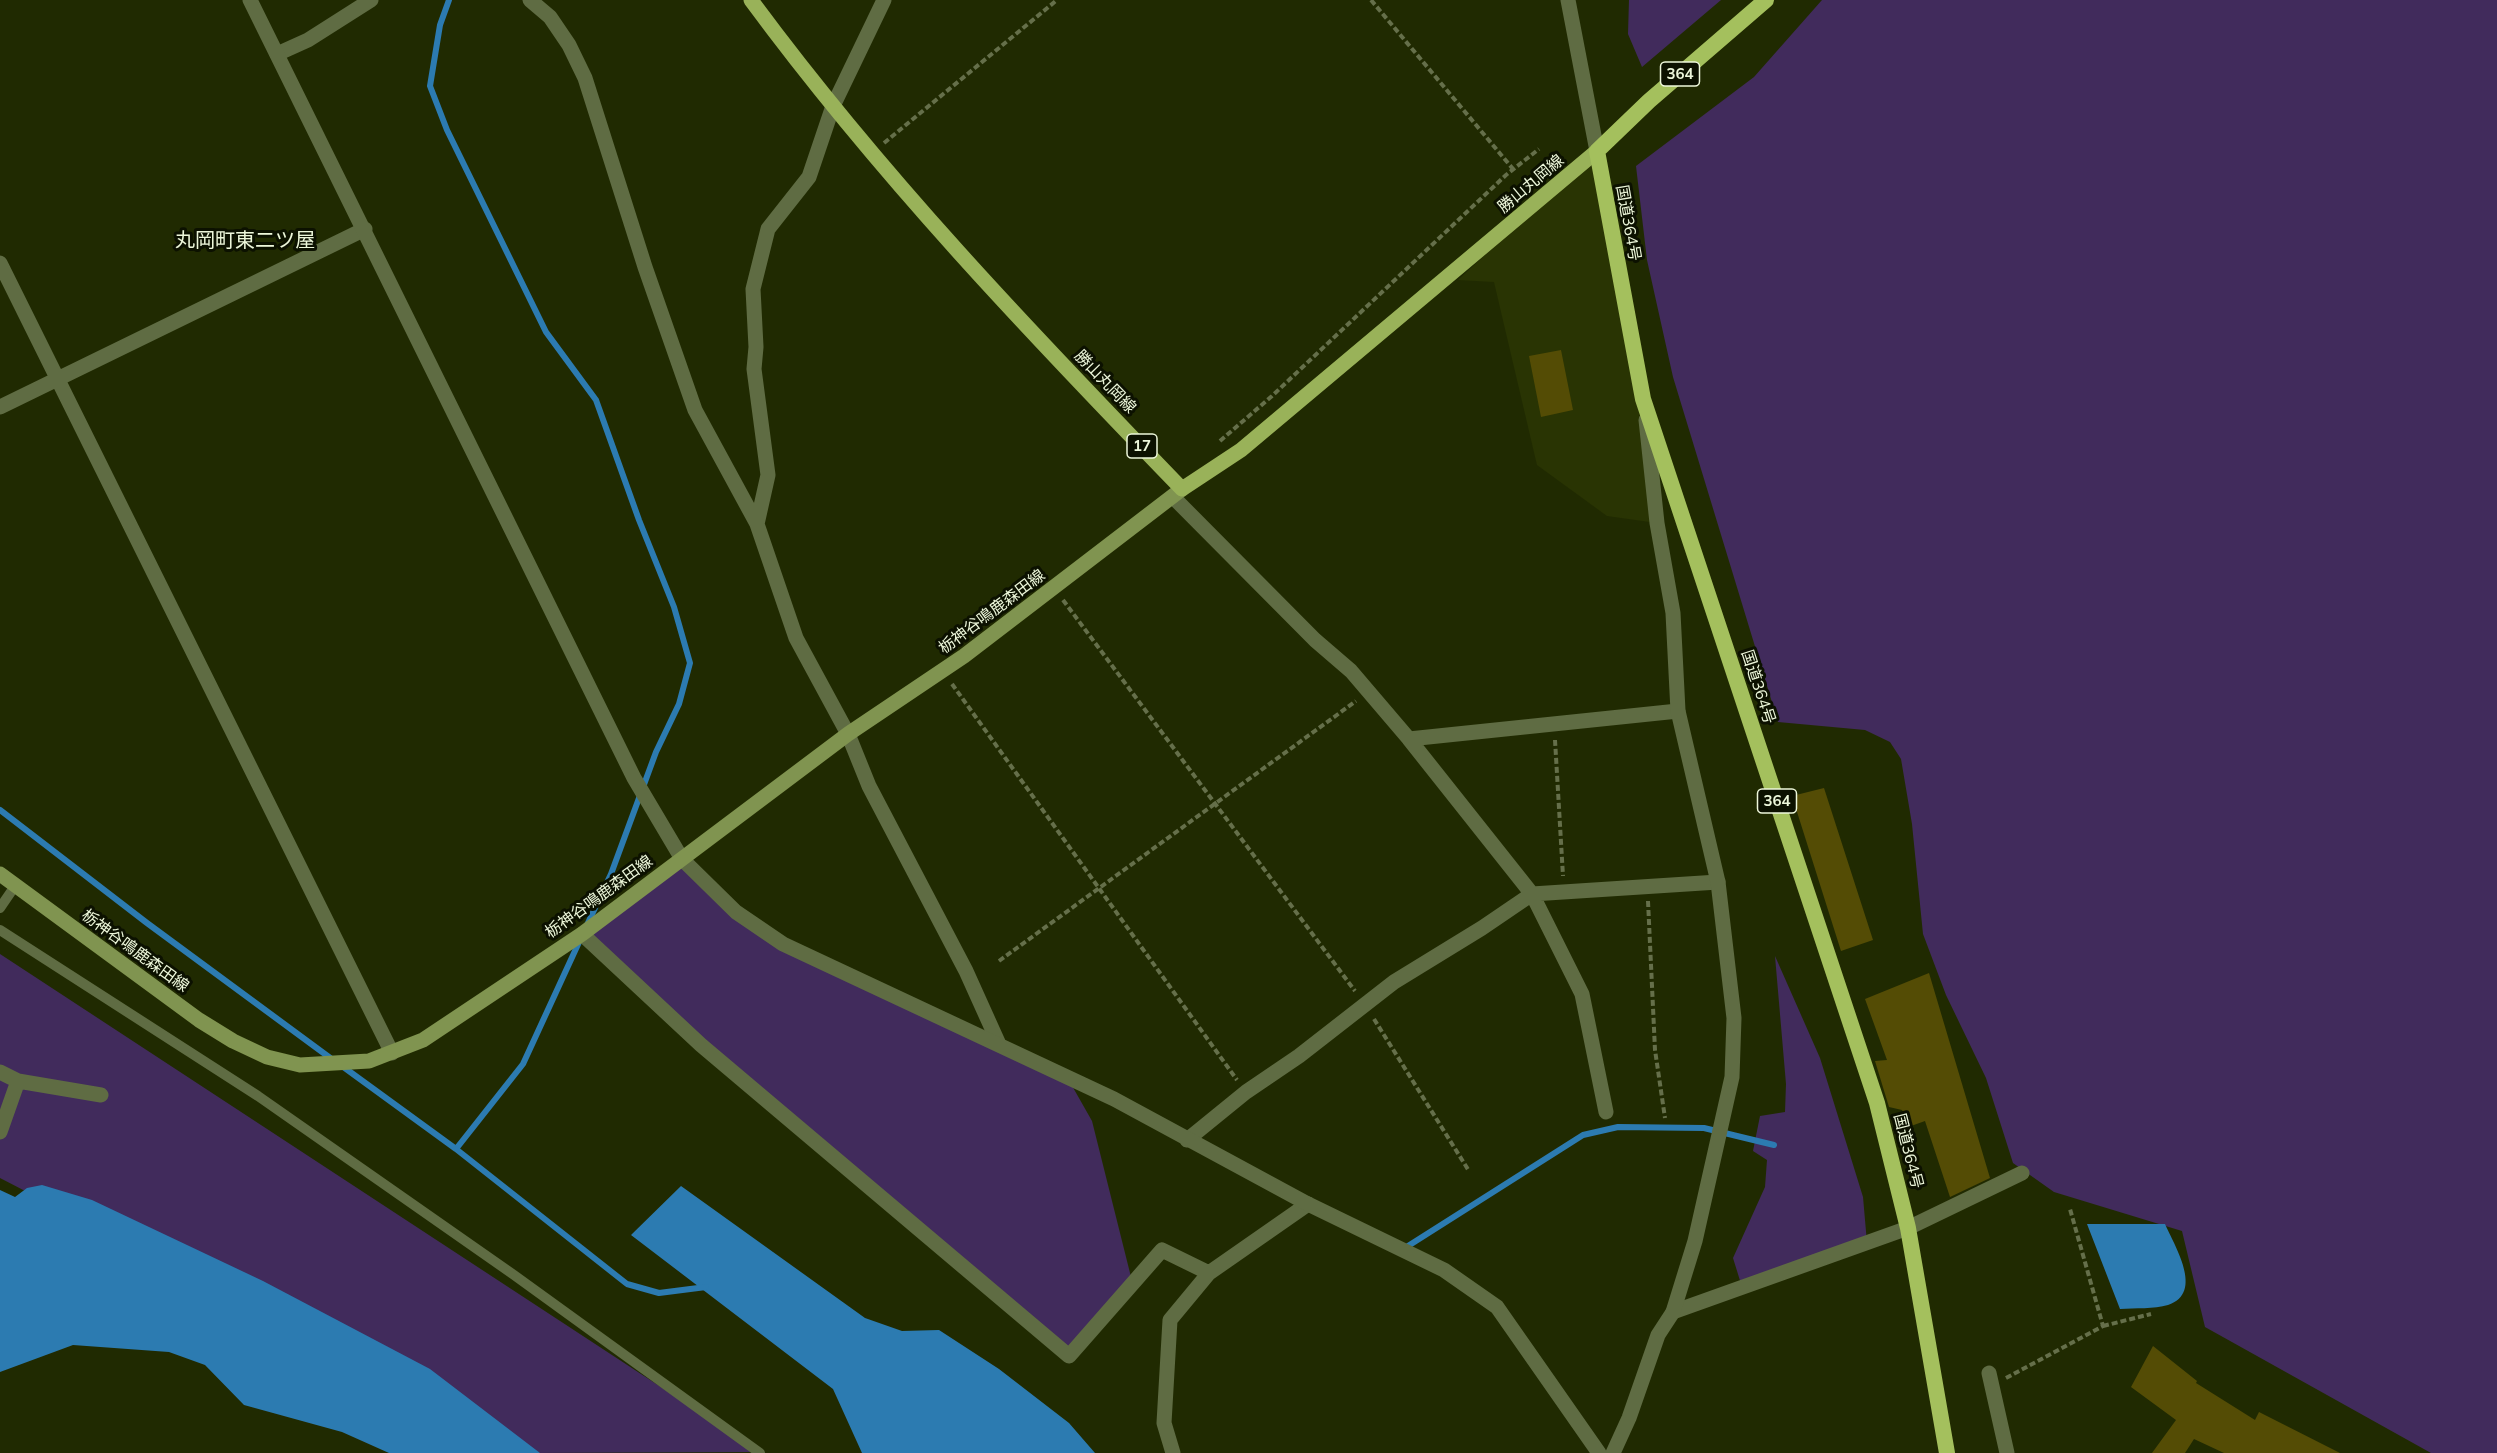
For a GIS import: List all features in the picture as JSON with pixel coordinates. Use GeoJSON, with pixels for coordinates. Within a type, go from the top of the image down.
{"type":"FeatureCollection","features":[{"type":"Feature","properties":{"kind":"highway","name":"364"},"geometry":{"type":"LineString","coordinates":[[1597,151],[1649,101],[1766,0]]}},
{"type":"Feature","properties":{"kind":"highway","name":"国道364号"},"geometry":{"type":"LineString","coordinates":[[1597,151],[1643,399],[1877,1103],[1908,1228],[1947,1453]]}},
{"type":"Feature","properties":{"kind":"main road","name":"勝山丸岡線"},"geometry":{"type":"LineString","coordinates":[[751,0],[872,153],[981,278],[1178,493],[1241,450],[1597,151]]}},
{"type":"Feature","properties":{"kind":"main road","name":"栃神谷鳴鹿森田線"},"geometry":{"type":"LineString","coordinates":[[0,874],[216,1031],[267,1057],[300,1065],[369,1061],[423,1040],[582,934],[848,734],[943,672],[1178,493]]}},
{"type":"Feature","properties":{"kind":"street"},"geometry":{"type":"LineString","coordinates":[[250,0],[634,778],[681,859],[736,912],[783,944],[998,1042],[1114,1099],[1308,1204],[1444,1270],[1497,1307],[1599,1453]]}},
{"type":"Feature","properties":{"kind":"street"},"geometry":{"type":"LineString","coordinates":[[277,54],[308,40],[371,0]]}},
{"type":"Feature","properties":{"kind":"street"},"geometry":{"type":"LineString","coordinates":[[530,0],[550,16],[569,45],[585,78],[645,267],[695,410],[757,524],[796,638],[848,734],[869,786],[966,972],[998,1042]]}},
{"type":"Feature","properties":{"kind":"street"},"geometry":{"type":"LineString","coordinates":[[757,524],[768,475],[754,369],[756,347],[753,289],[768,229],[809,177],[833,106],[884,0]]}},
{"type":"Feature","properties":{"kind":"street"},"geometry":{"type":"LineString","coordinates":[[1568,0],[1597,151]]}},
{"type":"Feature","properties":{"kind":"street"},"geometry":{"type":"LineString","coordinates":[[0,407],[365,230]]}},
{"type":"Feature","properties":{"kind":"street"},"geometry":{"type":"LineString","coordinates":[[0,263],[392,1053]]}},
{"type":"Feature","properties":{"kind":"street"},"geometry":{"type":"LineString","coordinates":[[1613,1453],[1629,1418],[1658,1335],[1673,1312],[1695,1240],[1732,1077],[1734,1018],[1718,882],[1678,711],[1673,613],[1657,523],[1643,399]]}},
{"type":"Feature","properties":{"kind":"street"},"geometry":{"type":"LineString","coordinates":[[1178,493],[1369,692],[1532,894],[1582,994],[1606,1112]]}},
{"type":"Feature","properties":{"kind":"street"},"geometry":{"type":"LineString","coordinates":[[1409,739],[1678,711]]}},
{"type":"Feature","properties":{"kind":"street"},"geometry":{"type":"LineString","coordinates":[[1187,1140],[1246,1092],[1299,1056],[1365,1004],[1532,894],[1718,882]]}},
{"type":"Feature","properties":{"kind":"street"},"geometry":{"type":"LineString","coordinates":[[582,934],[701,1045],[1069,1356],[1161,1250],[1209,1273]]}},
{"type":"Feature","properties":{"kind":"street"},"geometry":{"type":"LineString","coordinates":[[0,1071],[18,1081],[101,1095]]}},
{"type":"Feature","properties":{"kind":"street"},"geometry":{"type":"LineString","coordinates":[[0,1131],[18,1081]]}},
{"type":"Feature","properties":{"kind":"street"},"geometry":{"type":"LineString","coordinates":[[1673,1312],[1908,1228],[2022,1173]]}},
{"type":"Feature","properties":{"kind":"street"},"geometry":{"type":"LineString","coordinates":[[1173,1453],[1164,1423],[1170,1320],[1209,1273],[1308,1204]]}},
{"type":"Feature","properties":{"kind":"street"},"geometry":{"type":"LineString","coordinates":[[1991,1379],[2007,1453]]}},
{"type":"Feature","properties":{"kind":"lane"},"geometry":{"type":"LineString","coordinates":[[0,908],[15,886]]}},
{"type":"Feature","properties":{"kind":"lane"},"geometry":{"type":"LineString","coordinates":[[0,930],[258,1096],[514,1275],[760,1453]]}},
{"type":"Feature","properties":{"kind":"path"},"geometry":{"type":"LineString","coordinates":[[872,153],[1057,0]]}},
{"type":"Feature","properties":{"kind":"path"},"geometry":{"type":"LineString","coordinates":[[1371,0],[1514,169]]}},
{"type":"Feature","properties":{"kind":"path"},"geometry":{"type":"LineString","coordinates":[[1219,442],[1272,396],[1514,169],[1539,149]]}},
{"type":"Feature","properties":{"kind":"path"},"geometry":{"type":"LineString","coordinates":[[1054,587],[1365,1004],[1469,1172]]}},
{"type":"Feature","properties":{"kind":"path"},"geometry":{"type":"LineString","coordinates":[[943,672],[1246,1092]]}},
{"type":"Feature","properties":{"kind":"path"},"geometry":{"type":"LineString","coordinates":[[999,961],[1369,692]]}},
{"type":"Feature","properties":{"kind":"path"},"geometry":{"type":"LineString","coordinates":[[1554,724],[1564,892]]}},
{"type":"Feature","properties":{"kind":"path"},"geometry":{"type":"LineString","coordinates":[[1647,888],[1655,1050],[1665,1118]]}},
{"type":"Feature","properties":{"kind":"path"},"geometry":{"type":"LineString","coordinates":[[2070,1209],[2103,1326]]}},
{"type":"Feature","properties":{"kind":"path"},"geometry":{"type":"LineString","coordinates":[[1991,1379],[2103,1326],[2151,1314]]}},
{"type":"Feature","properties":{"kind":"shaded area"},"geometry":{"type":"Polygon","coordinates":[[[1629,0],[1721,0],[1642,67],[1628,34],[1629,0]]]}},
{"type":"Feature","properties":{"kind":"shaded area"},"geometry":{"type":"Polygon","coordinates":[[[1822,0],[2497,0],[2497,1453],[2431,1453],[2205,1327],[2182,1231],[2054,1192],[2013,1163],[1986,1078],[1946,995],[1923,934],[1912,824],[1901,759],[1890,742],[1865,730],[1778,722],[1673,377],[1647,260],[1636,166],[1754,77],[1822,0]]]}},
{"type":"Feature","properties":{"kind":"shaded area"},"geometry":{"type":"Polygon","coordinates":[[[1597,151],[1657,523],[1607,516],[1537,465],[1494,282],[1458,280],[1597,151]]]}},
{"type":"Feature","properties":{"kind":"shaded area"},"geometry":{"type":"Polygon","coordinates":[[[682,859],[736,912],[1071,1084],[1092,1121],[1132,1281],[1069,1356],[582,934],[682,859]]]}},
{"type":"Feature","properties":{"kind":"shaded area"},"geometry":{"type":"Polygon","coordinates":[[[0,954],[760,1452],[532,1453],[0,1178],[0,954]]]}},
{"type":"Feature","properties":{"kind":"shaded area"},"geometry":{"type":"Polygon","coordinates":[[[1775,956],[1820,1058],[1863,1197],[1867,1243],[1742,1287],[1733,1258],[1765,1187],[1767,1160],[1753,1151],[1760,1116],[1785,1112],[1786,1084],[1775,956]]]}},
{"type":"Feature","properties":{"kind":"water"},"geometry":{"type":"Polygon","coordinates":[[[42,1185],[92,1200],[263,1281],[430,1369],[540,1453],[389,1453],[342,1432],[244,1405],[205,1365],[169,1352],[73,1345],[0,1372],[0,1190],[15,1197],[27,1188],[42,1185]]]}},
{"type":"Feature","properties":{"kind":"water"},"geometry":{"type":"Polygon","coordinates":[[[681,1186],[865,1318],[902,1331],[939,1330],[999,1369],[1069,1423],[1095,1453],[862,1453],[833,1389],[631,1235],[681,1186]]]}},
{"type":"Feature","properties":{"kind":"water"},"geometry":{"type":"Polygon","coordinates":[[[2087,1224],[2165,1224],[2184,1268],[2186,1280],[2179,1299],[2163,1306],[2120,1309],[2087,1224]]]}},
{"type":"Feature","properties":{"kind":"building"},"geometry":{"type":"Polygon","coordinates":[[[1561,350],[1573,410],[1541,417],[1529,356],[1561,350]]]}},
{"type":"Feature","properties":{"kind":"building"},"geometry":{"type":"Polygon","coordinates":[[[1824,788],[1873,940],[1841,951],[1792,796],[1824,788]]]}},
{"type":"Feature","properties":{"kind":"building"},"geometry":{"type":"Polygon","coordinates":[[[1929,973],[1990,1178],[1950,1197],[1925,1121],[1911,1126],[1902,1110],[1889,1107],[1875,1061],[1887,1060],[1865,999],[1929,973]]]}},
{"type":"Feature","properties":{"kind":"building"},"geometry":{"type":"Polygon","coordinates":[[[2153,1346],[2197,1381],[2196,1383],[2255,1420],[2259,1412],[2340,1453],[2224,1453],[2194,1439],[2185,1453],[2152,1453],[2176,1420],[2131,1387],[2153,1346]]]}},
{"type":"Feature","properties":{"kind":"waterway"},"geometry":{"type":"LineString","coordinates":[[449,0],[440,25],[430,86],[447,130],[546,332],[596,400],[639,520],[674,607],[690,663],[679,704],[656,752],[611,874],[587,925]]}},
{"type":"Feature","properties":{"kind":"waterway"},"geometry":{"type":"LineString","coordinates":[[0,810],[147,923],[333,1060]]}},
{"type":"Feature","properties":{"kind":"waterway"},"geometry":{"type":"LineString","coordinates":[[456,1149],[523,1064],[580,940]]}},
{"type":"Feature","properties":{"kind":"waterway"},"geometry":{"type":"LineString","coordinates":[[342,1066],[456,1149],[627,1284],[659,1293],[706,1287]]}},
{"type":"Feature","properties":{"kind":"waterway"},"geometry":{"type":"LineString","coordinates":[[1408,1246],[1583,1135],[1618,1127],[1704,1128],[1774,1145]]}},
{"type":"Feature","properties":{"kind":"district","name":"丸岡町東二ツ屋"},"geometry":{"type":"Point","coordinates":[245,241]}}]}
